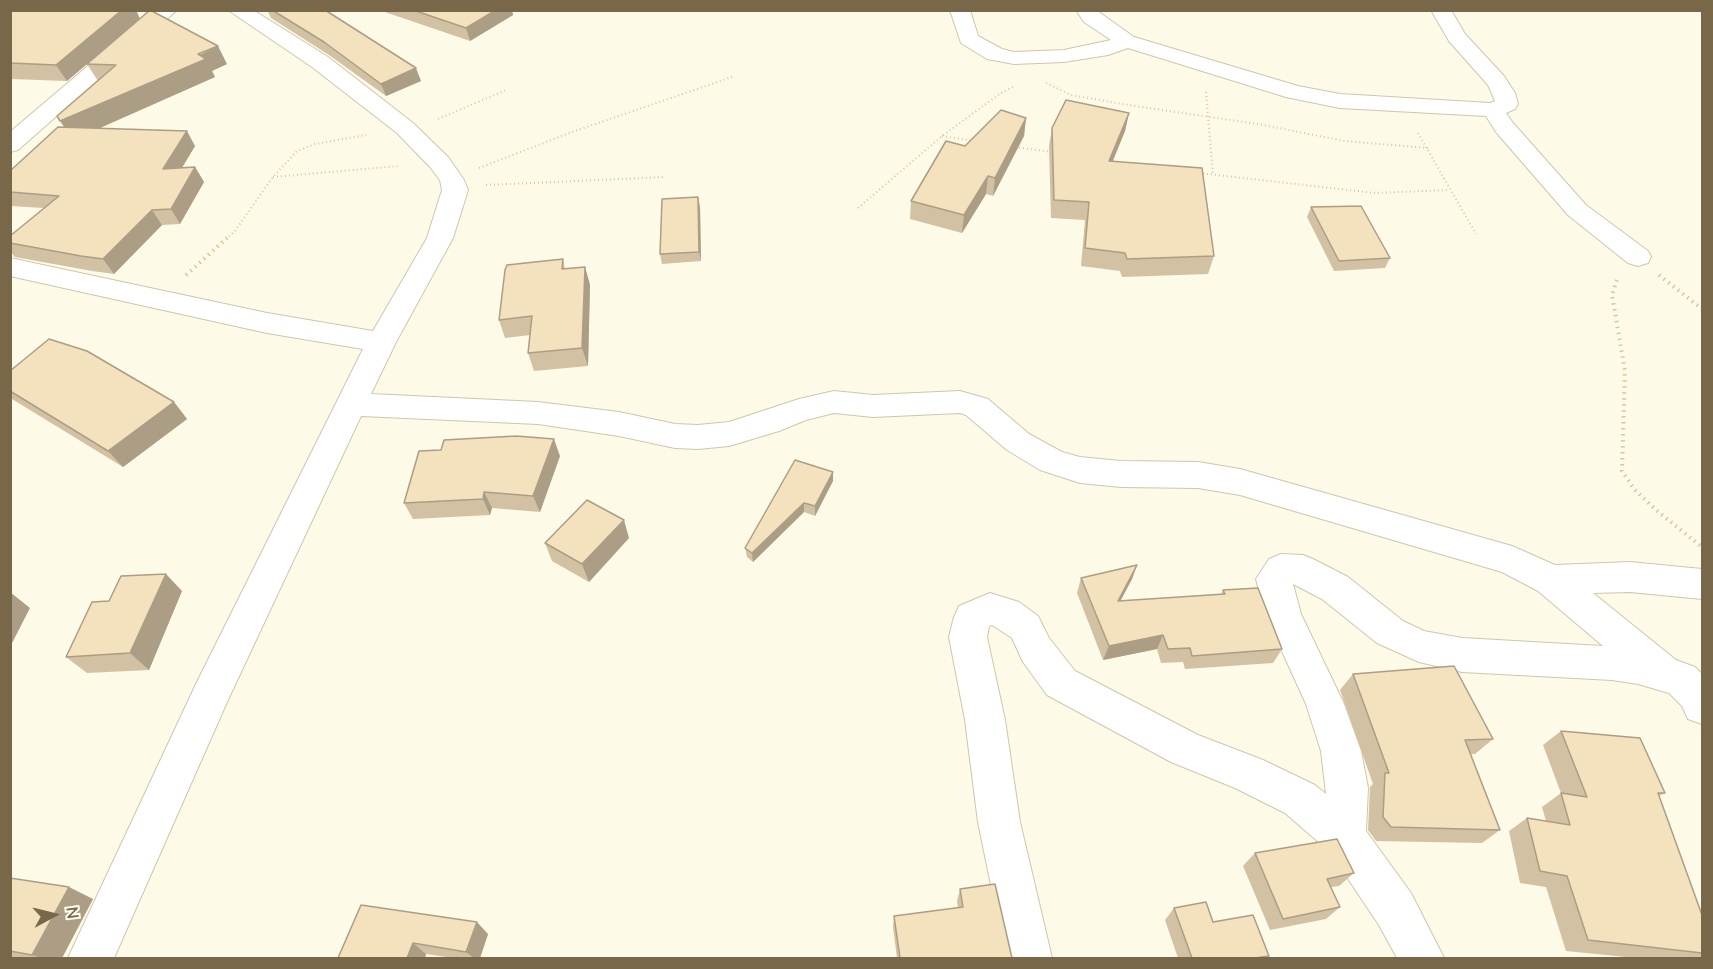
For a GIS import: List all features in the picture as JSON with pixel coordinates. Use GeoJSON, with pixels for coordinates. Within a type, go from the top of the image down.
{"type":"FeatureCollection","features":[{"type":"Feature","properties":{"kind":"street"},"geometry":{"type":"LineString","coordinates":[[10,145],[166,10]]}},
{"type":"Feature","properties":{"kind":"street"},"geometry":{"type":"LineString","coordinates":[[91,958],[210,696],[381,342],[440,238],[448,177],[405,128],[320,62],[238,10]]}},
{"type":"Feature","properties":{"kind":"street"},"geometry":{"type":"LineString","coordinates":[[960,10],[968,39],[980,48],[1039,66],[1108,49],[1128,40]]}},
{"type":"Feature","properties":{"kind":"street"},"geometry":{"type":"LineString","coordinates":[[1086,10],[1091,18],[1128,40],[1294,92],[1340,101],[1493,110],[1507,104],[1504,93],[1496,81],[1456,37],[1441,10]]}},
{"type":"Feature","properties":{"kind":"street"},"geometry":{"type":"LineString","coordinates":[[1493,110],[1504,127],[1577,210],[1638,257]]}},
{"type":"Feature","properties":{"kind":"street"},"geometry":{"type":"LineString","coordinates":[[10,267],[267,323],[381,342]]}},
{"type":"Feature","properties":{"kind":"street"},"geometry":{"type":"LineString","coordinates":[[352,404],[538,413],[619,424],[675,436],[698,437],[729,434],[834,402],[873,406],[960,402],[977,407],[1018,442],[1051,461],[1080,470],[1121,474],[1198,475],[1240,482],[1512,560],[1551,580],[1663,673]]}},
{"type":"Feature","properties":{"kind":"street"},"geometry":{"type":"LineString","coordinates":[[1346,837],[1347,788],[1341,751],[1325,704],[1283,615],[1274,579],[1281,570],[1304,570],[1335,588],[1390,632],[1419,646],[1462,655],[1612,663],[1663,673],[1682,679],[1699,696],[1702,706]]}},
{"type":"Feature","properties":{"kind":"street"},"geometry":{"type":"LineString","coordinates":[[1551,580],[1630,577],[1702,584]]}},
{"type":"Feature","properties":{"kind":"street"},"geometry":{"type":"LineString","coordinates":[[1029,958],[999,822],[985,720],[968,637],[972,617],[990,609],[1006,613],[1024,627],[1036,651],[1061,683],[1185,749],[1249,774],[1300,799],[1346,837],[1395,909],[1421,958]]}},
{"type":"Feature","properties":{"kind":"street"},"geometry":{"type":"LineString","coordinates":[[1609,630],[1649,642],[1702,668]]}},
{"type":"Feature","properties":{"kind":"path"},"geometry":{"type":"LineString","coordinates":[[858,208],[942,136],[1039,66],[1047,85],[1071,94],[1344,141],[1428,148]]}},
{"type":"Feature","properties":{"kind":"path"},"geometry":{"type":"LineString","coordinates":[[448,177],[735,76]]}},
{"type":"Feature","properties":{"kind":"path"},"geometry":{"type":"LineString","coordinates":[[157,298],[207,259],[235,231],[273,177],[297,151],[315,144],[405,128],[436,119],[506,90]]}},
{"type":"Feature","properties":{"kind":"path"},"geometry":{"type":"LineString","coordinates":[[1395,103],[1428,148],[1449,190],[1476,234]]}},
{"type":"Feature","properties":{"kind":"path"},"geometry":{"type":"LineString","coordinates":[[1208,117],[1213,175]]}},
{"type":"Feature","properties":{"kind":"path"},"geometry":{"type":"LineString","coordinates":[[942,136],[984,142]]}},
{"type":"Feature","properties":{"kind":"path"},"geometry":{"type":"LineString","coordinates":[[1004,145],[1060,153]]}},
{"type":"Feature","properties":{"kind":"path"},"geometry":{"type":"LineString","coordinates":[[1190,172],[1375,193],[1449,190]]}},
{"type":"Feature","properties":{"kind":"path"},"geometry":{"type":"LineString","coordinates":[[273,177],[448,177],[511,182],[665,177]]}},
{"type":"Feature","properties":{"kind":"path"},"geometry":{"type":"LineString","coordinates":[[1702,309],[1638,257],[1621,273],[1614,284],[1612,295],[1625,371],[1622,471],[1634,489],[1702,548]]}},
{"type":"Feature","properties":{"kind":"building"},"geometry":{"type":"Polygon","coordinates":[[[10,10],[122,10],[56,65],[10,63],[10,10]]]}},
{"type":"Feature","properties":{"kind":"building"},"geometry":{"type":"Polygon","coordinates":[[[150,10],[218,46],[198,54],[206,59],[60,121],[57,116],[116,65],[87,64],[150,10]]]}},
{"type":"Feature","properties":{"kind":"building"},"geometry":{"type":"Polygon","coordinates":[[[272,10],[325,10],[416,68],[381,84],[324,42],[272,10]]]}},
{"type":"Feature","properties":{"kind":"building"},"geometry":{"type":"Polygon","coordinates":[[[413,10],[496,10],[466,28],[413,10]]]}},
{"type":"Feature","properties":{"kind":"building"},"geometry":{"type":"Polygon","coordinates":[[[1066,100],[1129,113],[1109,161],[1202,168],[1214,256],[1127,259],[1125,253],[1085,248],[1089,202],[1054,200],[1052,128],[1066,100]]]}},
{"type":"Feature","properties":{"kind":"building"},"geometry":{"type":"Polygon","coordinates":[[[1001,110],[1026,118],[995,178],[988,176],[964,215],[911,201],[946,141],[965,146],[1001,110]]]}},
{"type":"Feature","properties":{"kind":"building"},"geometry":{"type":"Polygon","coordinates":[[[58,127],[187,131],[163,169],[195,167],[171,209],[152,210],[103,259],[10,243],[10,236],[59,196],[10,192],[10,171],[58,127]]]}},
{"type":"Feature","properties":{"kind":"building"},"geometry":{"type":"Polygon","coordinates":[[[698,197],[699,252],[660,254],[662,199],[698,197]]]}},
{"type":"Feature","properties":{"kind":"building"},"geometry":{"type":"Polygon","coordinates":[[[1361,206],[1390,258],[1339,261],[1311,207],[1361,206]]]}},
{"type":"Feature","properties":{"kind":"building"},"geometry":{"type":"Polygon","coordinates":[[[563,259],[562,269],[585,267],[582,348],[528,353],[532,316],[499,320],[505,270],[507,265],[563,259]]]}},
{"type":"Feature","properties":{"kind":"building"},"geometry":{"type":"Polygon","coordinates":[[[49,339],[87,351],[174,402],[108,451],[10,391],[10,371],[49,339]]]}},
{"type":"Feature","properties":{"kind":"building"},"geometry":{"type":"Polygon","coordinates":[[[516,436],[554,439],[533,496],[484,492],[483,499],[404,503],[419,451],[441,450],[444,440],[516,436]]]}},
{"type":"Feature","properties":{"kind":"building"},"geometry":{"type":"Polygon","coordinates":[[[795,460],[833,472],[815,506],[804,503],[752,553],[745,548],[795,460]]]}},
{"type":"Feature","properties":{"kind":"building"},"geometry":{"type":"Polygon","coordinates":[[[587,500],[624,520],[582,564],[545,543],[587,500]]]}},
{"type":"Feature","properties":{"kind":"building"},"geometry":{"type":"Polygon","coordinates":[[[1137,565],[1118,601],[1225,594],[1223,590],[1258,588],[1282,649],[1192,656],[1190,648],[1168,649],[1163,635],[1109,646],[1081,578],[1137,565]]]}},
{"type":"Feature","properties":{"kind":"building"},"geometry":{"type":"Polygon","coordinates":[[[166,574],[130,653],[66,657],[92,602],[109,601],[121,576],[166,574]]]}},
{"type":"Feature","properties":{"kind":"building"},"geometry":{"type":"Polygon","coordinates":[[[1454,666],[1493,739],[1465,740],[1500,830],[1391,827],[1383,817],[1385,773],[1389,773],[1353,674],[1454,666]]]}},
{"type":"Feature","properties":{"kind":"building"},"geometry":{"type":"Polygon","coordinates":[[[1561,731],[1640,738],[1665,793],[1658,793],[1702,915],[1702,953],[1588,940],[1567,876],[1540,871],[1527,818],[1570,825],[1561,793],[1587,797],[1561,731]]]}},
{"type":"Feature","properties":{"kind":"building"},"geometry":{"type":"Polygon","coordinates":[[[1337,839],[1354,873],[1327,879],[1340,907],[1283,919],[1255,853],[1337,839]]]}},
{"type":"Feature","properties":{"kind":"building"},"geometry":{"type":"Polygon","coordinates":[[[10,878],[69,887],[32,955],[10,951],[10,878]]]}},
{"type":"Feature","properties":{"kind":"building"},"geometry":{"type":"Polygon","coordinates":[[[995,884],[1012,958],[900,958],[894,916],[963,907],[960,889],[995,884]]]}},
{"type":"Feature","properties":{"kind":"building"},"geometry":{"type":"Polygon","coordinates":[[[1206,902],[1213,922],[1253,915],[1269,956],[1192,958],[1174,908],[1206,902]]]}},
{"type":"Feature","properties":{"kind":"building"},"geometry":{"type":"Polygon","coordinates":[[[361,905],[477,922],[466,952],[413,943],[407,958],[338,958],[361,905]]]}}]}
